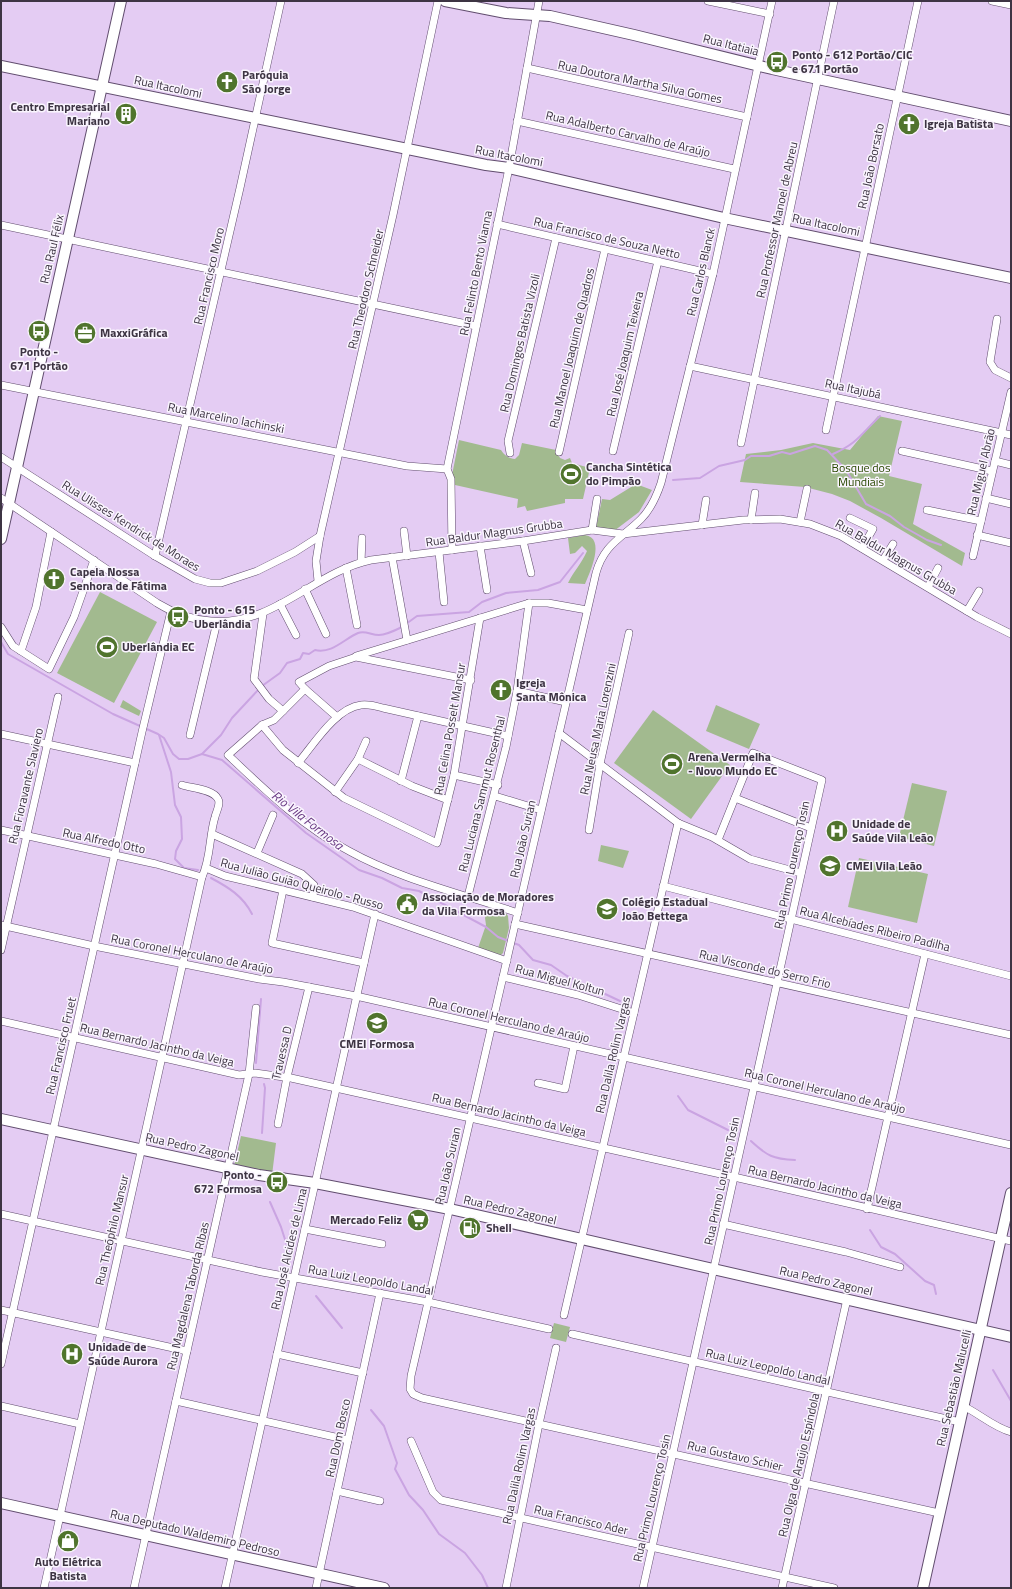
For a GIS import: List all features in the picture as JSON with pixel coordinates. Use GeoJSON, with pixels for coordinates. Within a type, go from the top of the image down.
{"type":"FeatureCollection","features":[{"type":"Feature","properties":{"kind":"street","name":"Rua Raul Félix"},"geometry":{"type":"LineString","coordinates":[[1,539],[5,501],[17,467],[121,1]]}},
{"type":"Feature","properties":{"kind":"street","name":"Rua Francisco Moro"},"geometry":{"type":"LineString","coordinates":[[155,556],[256,118],[281,1]]}},
{"type":"Feature","properties":{"kind":"street","name":"Rua Theodoro Schneider"},"geometry":{"type":"LineString","coordinates":[[318,581],[316,558],[320,536],[373,304],[438,1]]}},
{"type":"Feature","properties":{"kind":"street","name":"Rua Itatiaia"},"geometry":{"type":"LineString","coordinates":[[444,1],[506,13],[537,15],[634,35],[817,79],[1011,120]]}},
{"type":"Feature","properties":{"kind":"street","name":"Rua Felinto Bento Vianna"},"geometry":{"type":"LineString","coordinates":[[452,550],[451,479],[447,469],[509,168],[539,1]]}},
{"type":"Feature","properties":{"kind":"street"},"geometry":{"type":"LineString","coordinates":[[708,1],[770,14]]}},
{"type":"Feature","properties":{"kind":"street","name":"Rua Carlos Blanck"},"geometry":{"type":"LineString","coordinates":[[623,534],[642,518],[658,493],[665,472],[713,274],[734,169],[747,117],[772,1]]}},
{"type":"Feature","properties":{"kind":"street","name":"Rua Professor Manoel de Abreu"},"geometry":{"type":"LineString","coordinates":[[742,443],[834,1]]}},
{"type":"Feature","properties":{"kind":"street","name":"Rua João Borsato"},"geometry":{"type":"LineString","coordinates":[[826,430],[896,96],[918,1]]}},
{"type":"Feature","properties":{"kind":"street"},"geometry":{"type":"LineString","coordinates":[[992,1],[1011,6]]}},
{"type":"Feature","properties":{"kind":"street","name":"Rua Itacolomi"},"geometry":{"type":"LineString","coordinates":[[1,66],[406,149],[509,168],[724,218],[1011,278]]}},
{"type":"Feature","properties":{"kind":"street","name":"Rua Doutora Martha Silva Gomes"},"geometry":{"type":"LineString","coordinates":[[527,68],[747,117]]}},
{"type":"Feature","properties":{"kind":"street","name":"Rua Adalberto Carvalho de Araújo"},"geometry":{"type":"LineString","coordinates":[[517,121],[734,169]]}},
{"type":"Feature","properties":{"kind":"street","name":"Rua Francisco de Souza Netto"},"geometry":{"type":"LineString","coordinates":[[497,224],[713,274]]}},
{"type":"Feature","properties":{"kind":"street"},"geometry":{"type":"LineString","coordinates":[[1,225],[476,326]]}},
{"type":"Feature","properties":{"kind":"street","name":"Rua Domingos Batista Vizoli"},"geometry":{"type":"LineString","coordinates":[[510,453],[508,441],[556,238]]}},
{"type":"Feature","properties":{"kind":"street","name":"Rua Manoel Joaquim de Quadros"},"geometry":{"type":"LineString","coordinates":[[559,452],[605,249]]}},
{"type":"Feature","properties":{"kind":"street","name":"Rua José Joaquim Teixeira"},"geometry":{"type":"LineString","coordinates":[[613,451],[658,261]]}},
{"type":"Feature","properties":{"kind":"street"},"geometry":{"type":"LineString","coordinates":[[997,319],[990,362],[995,370],[1011,378]]}},
{"type":"Feature","properties":{"kind":"street","name":"Rua Itajubá"},"geometry":{"type":"LineString","coordinates":[[690,366],[1011,435]]}},
{"type":"Feature","properties":{"kind":"street","name":"Rua Marcelino Iachinski"},"geometry":{"type":"LineString","coordinates":[[1,385],[420,468],[447,469]]}},
{"type":"Feature","properties":{"kind":"street","name":"Rua Miguel Abrão"},"geometry":{"type":"LineString","coordinates":[[972,556],[1011,392]]}},
{"type":"Feature","properties":{"kind":"street"},"geometry":{"type":"LineString","coordinates":[[902,451],[992,471]]}},
{"type":"Feature","properties":{"kind":"street","name":"Rua Ulisses Kendrick de Moraes"},"geometry":{"type":"LineString","coordinates":[[1,457],[155,556],[195,579],[210,583],[221,583],[257,571],[295,552],[320,536]]}},
{"type":"Feature","properties":{"kind":"street"},"geometry":{"type":"LineString","coordinates":[[995,461],[1011,465]]}},
{"type":"Feature","properties":{"kind":"street"},"geometry":{"type":"LineString","coordinates":[[800,522],[807,489]]}},
{"type":"Feature","properties":{"kind":"street"},"geometry":{"type":"LineString","coordinates":[[751,520],[754,493]]}},
{"type":"Feature","properties":{"kind":"street"},"geometry":{"type":"LineString","coordinates":[[986,498],[1011,504]]}},
{"type":"Feature","properties":{"kind":"street"},"geometry":{"type":"LineString","coordinates":[[592,530],[597,499]]}},
{"type":"Feature","properties":{"kind":"street"},"geometry":{"type":"LineString","coordinates":[[702,525],[706,500]]}},
{"type":"Feature","properties":{"kind":"street","name":"Rua Baldur Magnus Grubba"},"geometry":{"type":"LineString","coordinates":[[5,501],[171,611],[189,618],[217,622],[240,621],[263,614],[318,581],[361,562],[523,541],[592,530],[623,534],[751,520],[780,519],[800,522],[830,532],[862,548],[967,611],[1011,634]]}},
{"type":"Feature","properties":{"kind":"street"},"geometry":{"type":"LineString","coordinates":[[927,510],[981,521]]}},
{"type":"Feature","properties":{"kind":"street"},"geometry":{"type":"LineString","coordinates":[[850,518],[872,529],[862,548]]}},
{"type":"Feature","properties":{"kind":"street"},"geometry":{"type":"LineString","coordinates":[[404,531],[406,556]]}},
{"type":"Feature","properties":{"kind":"street"},"geometry":{"type":"LineString","coordinates":[[21,652],[36,607],[51,532]]}},
{"type":"Feature","properties":{"kind":"street","name":"Rua João Surian"},"geometry":{"type":"LineString","coordinates":[[411,1392],[410,1381],[598,563],[608,548],[623,534]]}},
{"type":"Feature","properties":{"kind":"street"},"geometry":{"type":"LineString","coordinates":[[977,535],[1011,543]]}},
{"type":"Feature","properties":{"kind":"street"},"geometry":{"type":"LineString","coordinates":[[361,562],[362,538]]}},
{"type":"Feature","properties":{"kind":"street"},"geometry":{"type":"LineString","coordinates":[[523,541],[531,573]]}},
{"type":"Feature","properties":{"kind":"street"},"geometry":{"type":"LineString","coordinates":[[883,560],[893,544]]}},
{"type":"Feature","properties":{"kind":"street"},"geometry":{"type":"LineString","coordinates":[[480,546],[487,590]]}},
{"type":"Feature","properties":{"kind":"street"},"geometry":{"type":"LineString","coordinates":[[439,552],[444,602]]}},
{"type":"Feature","properties":{"kind":"street"},"geometry":{"type":"LineString","coordinates":[[392,557],[407,640]]}},
{"type":"Feature","properties":{"kind":"street"},"geometry":{"type":"LineString","coordinates":[[1,627],[13,646],[49,669],[74,616],[94,560]]}},
{"type":"Feature","properties":{"kind":"street"},"geometry":{"type":"LineString","coordinates":[[346,568],[357,625]]}},
{"type":"Feature","properties":{"kind":"street"},"geometry":{"type":"LineString","coordinates":[[928,587],[938,568]]}},
{"type":"Feature","properties":{"kind":"street"},"geometry":{"type":"LineString","coordinates":[[305,589],[326,634]]}},
{"type":"Feature","properties":{"kind":"street"},"geometry":{"type":"LineString","coordinates":[[967,611],[979,592]]}},
{"type":"Feature","properties":{"kind":"street"},"geometry":{"type":"LineString","coordinates":[[337,717],[299,682],[329,666],[407,640],[529,603],[548,603],[587,610]]}},
{"type":"Feature","properties":{"kind":"street","name":"Rua Luciana Sammut Rosenthal"},"geometry":{"type":"LineString","coordinates":[[468,896],[498,785],[517,691],[529,603]]}},
{"type":"Feature","properties":{"kind":"street"},"geometry":{"type":"LineString","coordinates":[[280,604],[296,635]]}},
{"type":"Feature","properties":{"kind":"street","name":"Rua Francisco Fruet"},"geometry":{"type":"LineString","coordinates":[[1,1364],[142,729],[171,611]]}},
{"type":"Feature","properties":{"kind":"street"},"geometry":{"type":"LineString","coordinates":[[263,614],[258,684],[284,711]]}},
{"type":"Feature","properties":{"kind":"street","name":"Rua Celina Posselt Mansur"},"geometry":{"type":"LineString","coordinates":[[335,792],[358,806],[437,843],[454,775],[471,680],[480,618]]}},
{"type":"Feature","properties":{"kind":"street"},"geometry":{"type":"LineString","coordinates":[[190,735],[217,622]]}},
{"type":"Feature","properties":{"kind":"street","name":"Rua Neusa Maria Lorenzini"},"geometry":{"type":"LineString","coordinates":[[588,830],[600,764],[630,633]]}},
{"type":"Feature","properties":{"kind":"street"},"geometry":{"type":"LineString","coordinates":[[356,657],[471,680]]}},
{"type":"Feature","properties":{"kind":"street"},"geometry":{"type":"LineString","coordinates":[[305,689],[272,722],[262,724],[228,755],[280,804],[344,848],[390,869],[518,913]]}},
{"type":"Feature","properties":{"kind":"street"},"geometry":{"type":"LineString","coordinates":[[517,691],[566,702]]}},
{"type":"Feature","properties":{"kind":"street","name":"Rua Fioravante Slaviero"},"geometry":{"type":"LineString","coordinates":[[1,950],[4,925],[58,697]]}},
{"type":"Feature","properties":{"kind":"street"},"geometry":{"type":"LineString","coordinates":[[298,763],[337,717],[350,708],[362,705],[508,736]]}},
{"type":"Feature","properties":{"kind":"street"},"geometry":{"type":"LineString","coordinates":[[401,781],[418,716]]}},
{"type":"Feature","properties":{"kind":"street"},"geometry":{"type":"LineString","coordinates":[[262,724],[277,744],[298,763],[335,792],[358,759],[366,741]]}},
{"type":"Feature","properties":{"kind":"street"},"geometry":{"type":"LineString","coordinates":[[559,733],[678,823],[718,840],[750,859],[801,873]]}},
{"type":"Feature","properties":{"kind":"street"},"geometry":{"type":"LineString","coordinates":[[1,734],[135,762]]}},
{"type":"Feature","properties":{"kind":"street","name":"Rua Primo Lourenço Tosin"},"geometry":{"type":"LineString","coordinates":[[643,1588],[822,780],[753,753],[735,798]]}},
{"type":"Feature","properties":{"kind":"street"},"geometry":{"type":"LineString","coordinates":[[358,759],[401,781],[448,800]]}},
{"type":"Feature","properties":{"kind":"street"},"geometry":{"type":"LineString","coordinates":[[454,775],[498,785]]}},
{"type":"Feature","properties":{"kind":"street","name":"Rua Theóphilo Mansur"},"geometry":{"type":"LineString","coordinates":[[44,1588],[204,872],[212,828],[219,803],[218,798],[208,792],[182,785]]}},
{"type":"Feature","properties":{"kind":"street"},"geometry":{"type":"LineString","coordinates":[[495,796],[541,810]]}},
{"type":"Feature","properties":{"kind":"street"},"geometry":{"type":"LineString","coordinates":[[718,840],[735,798],[811,828]]}},
{"type":"Feature","properties":{"kind":"street"},"geometry":{"type":"LineString","coordinates":[[257,853],[273,814]]}},
{"type":"Feature","properties":{"kind":"street","name":"Rua Dalila Rolim Vargas"},"geometry":{"type":"LineString","coordinates":[[564,1315],[678,823]]}},
{"type":"Feature","properties":{"kind":"street","name":"Rua Alfredo Otto"},"geometry":{"type":"LineString","coordinates":[[1,830],[156,864],[204,872]]}},
{"type":"Feature","properties":{"kind":"street"},"geometry":{"type":"LineString","coordinates":[[212,834],[296,870],[314,885],[313,897]]}},
{"type":"Feature","properties":{"kind":"street","name":"Rua Julião Guião Queirolo - Russo"},"geometry":{"type":"LineString","coordinates":[[204,872],[313,897],[375,914],[507,961]]}},
{"type":"Feature","properties":{"kind":"street","name":"Rua Alcebíades Ribeiro Padilha"},"geometry":{"type":"LineString","coordinates":[[663,886],[1011,976]]}},
{"type":"Feature","properties":{"kind":"street"},"geometry":{"type":"LineString","coordinates":[[283,890],[272,943],[364,963]]}},
{"type":"Feature","properties":{"kind":"street","name":"Rua José Alcides de Lima"},"geometry":{"type":"LineString","coordinates":[[225,1588],[375,914]]}},
{"type":"Feature","properties":{"kind":"street","name":"Rua Visconde do Serro Frio"},"geometry":{"type":"LineString","coordinates":[[515,924],[1011,1035]]}},
{"type":"Feature","properties":{"kind":"street","name":"Rua Coronel Herculano de Araújo"},"geometry":{"type":"LineString","coordinates":[[4,925],[94,946],[183,964],[356,996],[1011,1144]]}},
{"type":"Feature","properties":{"kind":"street"},"geometry":{"type":"LineString","coordinates":[[867,1209],[925,954]]}},
{"type":"Feature","properties":{"kind":"street","name":"Rua Miguel Koltun"},"geometry":{"type":"LineString","coordinates":[[503,977],[578,995],[634,1012]]}},
{"type":"Feature","properties":{"kind":"street","name":"Travessa D"},"geometry":{"type":"LineString","coordinates":[[278,1124],[287,1077],[309,987]]}},
{"type":"Feature","properties":{"kind":"street","name":"Rua Magdalena Taborda Ribas"},"geometry":{"type":"LineString","coordinates":[[134,1588],[249,1074],[256,1008]]}},
{"type":"Feature","properties":{"kind":"street","name":"Rua Bernardo Jacintho da Veiga"},"geometry":{"type":"LineString","coordinates":[[1,1021],[239,1075],[255,1072],[287,1077],[734,1177],[867,1209],[1011,1241]]}},
{"type":"Feature","properties":{"kind":"street"},"geometry":{"type":"LineString","coordinates":[[538,1084],[565,1089],[574,1046]]}},
{"type":"Feature","properties":{"kind":"street","name":"Rua Pedro Zagonel"},"geometry":{"type":"LineString","coordinates":[[1,1119],[271,1177],[315,1183],[450,1209],[1011,1337]]}},
{"type":"Feature","properties":{"kind":"street","name":"Rua Sebastião Malucelli"},"geometry":{"type":"LineString","coordinates":[[922,1588],[1011,1193]]}},
{"type":"Feature","properties":{"kind":"street","name":"Rua Luiz Leopoldo Landal"},"geometry":{"type":"LineString","coordinates":[[1,1214],[208,1260],[294,1278],[428,1302],[549,1329]]}},
{"type":"Feature","properties":{"kind":"street"},"geometry":{"type":"LineString","coordinates":[[723,1224],[851,1253],[900,1268]]}},
{"type":"Feature","properties":{"kind":"street"},"geometry":{"type":"LineString","coordinates":[[305,1229],[382,1244]]}},
{"type":"Feature","properties":{"kind":"street","name":"Rua Dom Bosco"},"geometry":{"type":"LineString","coordinates":[[316,1588],[380,1293]]}},
{"type":"Feature","properties":{"kind":"street","name":"Rua Olga de Araújo Espíndola"},"geometry":{"type":"LineString","coordinates":[[782,1588],[847,1299]]}},
{"type":"Feature","properties":{"kind":"street"},"geometry":{"type":"LineString","coordinates":[[1,1310],[187,1351]]}},
{"type":"Feature","properties":{"kind":"street","name":"Rua Luiz Leopoldo Landal"},"geometry":{"type":"LineString","coordinates":[[572,1334],[960,1422]]}},
{"type":"Feature","properties":{"kind":"street","name":"Rua Dalila Rolim Vargas"},"geometry":{"type":"LineString","coordinates":[[506,1588],[556,1348]]}},
{"type":"Feature","properties":{"kind":"street"},"geometry":{"type":"LineString","coordinates":[[277,1354],[363,1373]]}},
{"type":"Feature","properties":{"kind":"street","name":"Rua Gustavo Schier"},"geometry":{"type":"LineString","coordinates":[[411,1392],[422,1398],[939,1513]]}},
{"type":"Feature","properties":{"kind":"street"},"geometry":{"type":"LineString","coordinates":[[176,1401],[348,1440]]}},
{"type":"Feature","properties":{"kind":"street"},"geometry":{"type":"LineString","coordinates":[[1,1406],[80,1424]]}},
{"type":"Feature","properties":{"kind":"street"},"geometry":{"type":"LineString","coordinates":[[963,1406],[978,1414],[996,1427],[1011,1432]]}},
{"type":"Feature","properties":{"kind":"street","name":"Rua Francisco Ader"},"geometry":{"type":"LineString","coordinates":[[411,1441],[434,1492],[441,1500],[834,1588]]}},
{"type":"Feature","properties":{"kind":"street"},"geometry":{"type":"LineString","coordinates":[[337,1491],[380,1501]]}},
{"type":"Feature","properties":{"kind":"street","name":"Rua Deputado Waldemiro Pedroso"},"geometry":{"type":"LineString","coordinates":[[1,1503],[384,1588]]}},
{"type":"Feature","properties":{"kind":"green space","name":"Bosque dos Mundiais"},"geometry":{"type":"Polygon","coordinates":[[[878,416],[902,421],[889,476],[922,484],[913,524],[965,553],[962,566],[881,518],[850,501],[832,494],[805,487],[740,482],[746,454],[781,450],[813,443],[850,450],[878,416]]]}},
{"type":"Feature","properties":{"kind":"green space"},"geometry":{"type":"Polygon","coordinates":[[[459,440],[501,450],[510,458],[515,459],[519,455],[522,443],[556,450],[560,458],[565,460],[570,458],[572,463],[590,468],[583,499],[565,499],[565,503],[527,511],[525,506],[517,508],[518,499],[455,485],[452,475],[459,440]]]}},
{"type":"Feature","properties":{"kind":"green space"},"geometry":{"type":"Polygon","coordinates":[[[636,484],[652,490],[639,512],[614,531],[596,528],[602,499],[610,500],[636,484]]]}},
{"type":"Feature","properties":{"kind":"green space"},"geometry":{"type":"Polygon","coordinates":[[[585,535],[591,537],[595,542],[596,549],[593,564],[585,584],[568,583],[587,551],[582,546],[575,553],[570,554],[568,538],[585,535]]]}},
{"type":"Feature","properties":{"kind":"green space","name":"Uberlândia EC"},"geometry":{"type":"Polygon","coordinates":[[[100,592],[157,622],[114,703],[57,673],[100,592]]]}},
{"type":"Feature","properties":{"kind":"green space"},"geometry":{"type":"Polygon","coordinates":[[[123,700],[141,711],[139,716],[120,707],[123,700]]]}},
{"type":"Feature","properties":{"kind":"green space"},"geometry":{"type":"Polygon","coordinates":[[[716,705],[760,724],[749,749],[706,731],[716,705]]]}},
{"type":"Feature","properties":{"kind":"green space","name":"Arena Vermelha - Novo Mundo EC"},"geometry":{"type":"Polygon","coordinates":[[[653,710],[730,765],[691,819],[614,763],[653,710]]]}},
{"type":"Feature","properties":{"kind":"green space"},"geometry":{"type":"Polygon","coordinates":[[[912,783],[947,791],[934,846],[899,837],[912,783]]]}},
{"type":"Feature","properties":{"kind":"green space"},"geometry":{"type":"Polygon","coordinates":[[[601,845],[629,851],[623,868],[598,861],[601,845]]]}},
{"type":"Feature","properties":{"kind":"green space"},"geometry":{"type":"Polygon","coordinates":[[[859,858],[928,874],[917,923],[848,907],[859,858]]]}},
{"type":"Feature","properties":{"kind":"green space"},"geometry":{"type":"Polygon","coordinates":[[[489,906],[505,912],[508,916],[509,928],[503,953],[501,955],[478,948],[486,925],[485,918],[489,906]]]}},
{"type":"Feature","properties":{"kind":"green space"},"geometry":{"type":"Polygon","coordinates":[[[241,1136],[276,1143],[272,1175],[234,1166],[241,1136]]]}},
{"type":"Feature","properties":{"kind":"green space"},"geometry":{"type":"Polygon","coordinates":[[[554,1323],[570,1327],[566,1342],[550,1338],[554,1323]]]}},
{"type":"Feature","properties":{"kind":"waterway"},"geometry":{"type":"LineString","coordinates":[[833,454],[859,438],[880,416]]}},
{"type":"Feature","properties":{"kind":"waterway"},"geometry":{"type":"LineString","coordinates":[[673,480],[700,478],[719,466],[745,460],[751,456],[769,456],[782,452],[790,454],[815,446],[827,450],[846,470],[866,504],[890,516],[904,527],[927,540],[941,545]]}},
{"type":"Feature","properties":{"kind":"waterway"},"geometry":{"type":"LineString","coordinates":[[406,624],[417,616],[469,612],[482,602],[506,593],[538,590],[560,582],[583,553]]}},
{"type":"Feature","properties":{"kind":"waterway"},"geometry":{"type":"LineString","coordinates":[[262,686],[280,673],[287,663],[300,659],[303,653],[309,654],[315,650],[327,650],[361,632],[381,635],[402,627]]}},
{"type":"Feature","properties":{"kind":"waterway","name":"Rio Vila Formosa"},"geometry":{"type":"LineString","coordinates":[[1,642],[8,654],[113,714],[158,734],[164,738],[173,754],[179,759],[188,759],[202,754],[222,760],[306,833],[359,870],[382,878],[402,888],[419,891],[486,927],[498,937],[519,945],[533,960],[551,965],[567,976],[620,1001]]}},
{"type":"Feature","properties":{"kind":"waterway"},"geometry":{"type":"LineString","coordinates":[[202,754],[221,735],[232,718],[259,689]]}},
{"type":"Feature","properties":{"kind":"waterway"},"geometry":{"type":"LineString","coordinates":[[159,735],[171,772],[175,805],[181,817],[182,839],[176,851],[175,859],[184,868],[198,870]]}},
{"type":"Feature","properties":{"kind":"waterway"},"geometry":{"type":"LineString","coordinates":[[211,878],[240,897],[252,914]]}},
{"type":"Feature","properties":{"kind":"waterway"},"geometry":{"type":"LineString","coordinates":[[256,1063],[261,999]]}},
{"type":"Feature","properties":{"kind":"waterway"},"geometry":{"type":"LineString","coordinates":[[262,1133],[264,1084]]}},
{"type":"Feature","properties":{"kind":"waterway","name":"Rio Vila Formosa"},"geometry":{"type":"LineString","coordinates":[[678,1096],[688,1110],[728,1130]]}},
{"type":"Feature","properties":{"kind":"waterway","name":"Rio Vila Formosa"},"geometry":{"type":"LineString","coordinates":[[751,1141],[771,1156],[781,1159],[795,1160]]}},
{"type":"Feature","properties":{"kind":"waterway"},"geometry":{"type":"LineString","coordinates":[[270,1202],[281,1227],[290,1255]]}},
{"type":"Feature","properties":{"kind":"waterway","name":"Rio Vila Formosa"},"geometry":{"type":"LineString","coordinates":[[870,1230],[881,1247],[895,1254],[925,1281],[934,1285],[936,1294]]}},
{"type":"Feature","properties":{"kind":"waterway"},"geometry":{"type":"LineString","coordinates":[[316,1296],[342,1328]]}},
{"type":"Feature","properties":{"kind":"waterway","name":"Rio Vila Formosa"},"geometry":{"type":"LineString","coordinates":[[993,1370],[1011,1401]]}},
{"type":"Feature","properties":{"kind":"waterway"},"geometry":{"type":"LineString","coordinates":[[371,1410],[384,1426],[397,1463],[395,1469],[409,1495],[423,1510],[439,1534],[465,1553],[482,1575],[488,1588]]}},
{"type":"Feature","properties":{"kind":"place","name":"Ponto - 612 Portão/CIC e 671 Portão"},"geometry":{"type":"Point","coordinates":[777,62]}},
{"type":"Feature","properties":{"kind":"place","name":"Paróquia São Jorge"},"geometry":{"type":"Point","coordinates":[227,82]}},
{"type":"Feature","properties":{"kind":"place","name":"Centro Empresarial Mariano"},"geometry":{"type":"Point","coordinates":[126,114]}},
{"type":"Feature","properties":{"kind":"place","name":"Igreja Batista"},"geometry":{"type":"Point","coordinates":[909,124]}},
{"type":"Feature","properties":{"kind":"place","name":"Ponto - 671 Portão"},"geometry":{"type":"Point","coordinates":[39,331]}},
{"type":"Feature","properties":{"kind":"place","name":"MaxxiGráfica"},"geometry":{"type":"Point","coordinates":[85,333]}},
{"type":"Feature","properties":{"kind":"place","name":"Cancha Sintética do Pimpão"},"geometry":{"type":"Point","coordinates":[571,474]}},
{"type":"Feature","properties":{"kind":"place","name":"Capela Nossa Senhora de Fátima"},"geometry":{"type":"Point","coordinates":[54,579]}},
{"type":"Feature","properties":{"kind":"place","name":"Ponto - 615 Uberlândia"},"geometry":{"type":"Point","coordinates":[178,617]}},
{"type":"Feature","properties":{"kind":"place","name":"Uberlândia EC"},"geometry":{"type":"Point","coordinates":[107,647]}},
{"type":"Feature","properties":{"kind":"place","name":"Igreja Santa Mônica"},"geometry":{"type":"Point","coordinates":[501,690]}},
{"type":"Feature","properties":{"kind":"place","name":"Arena Vermelha - Novo Mundo EC"},"geometry":{"type":"Point","coordinates":[672,764]}},
{"type":"Feature","properties":{"kind":"place","name":"Unidade de Saúde Vila Leão"},"geometry":{"type":"Point","coordinates":[837,831]}},
{"type":"Feature","properties":{"kind":"place","name":"CMEI Vila Leão"},"geometry":{"type":"Point","coordinates":[830,866]}},
{"type":"Feature","properties":{"kind":"place","name":"Associação de Moradores da Vila Formosa"},"geometry":{"type":"Point","coordinates":[407,904]}},
{"type":"Feature","properties":{"kind":"place","name":"Colégio Estadual João Bettega"},"geometry":{"type":"Point","coordinates":[607,909]}},
{"type":"Feature","properties":{"kind":"place","name":"CMEI Formosa"},"geometry":{"type":"Point","coordinates":[377,1023]}},
{"type":"Feature","properties":{"kind":"place","name":"Ponto - 672 Formosa"},"geometry":{"type":"Point","coordinates":[277,1182]}},
{"type":"Feature","properties":{"kind":"place","name":"Mercado Feliz"},"geometry":{"type":"Point","coordinates":[418,1220]}},
{"type":"Feature","properties":{"kind":"place","name":"Shell"},"geometry":{"type":"Point","coordinates":[470,1228]}},
{"type":"Feature","properties":{"kind":"place","name":"Unidade de Saúde Aurora"},"geometry":{"type":"Point","coordinates":[72,1354]}},
{"type":"Feature","properties":{"kind":"place","name":"Auto Elétrica Batista"},"geometry":{"type":"Point","coordinates":[68,1541]}}]}
